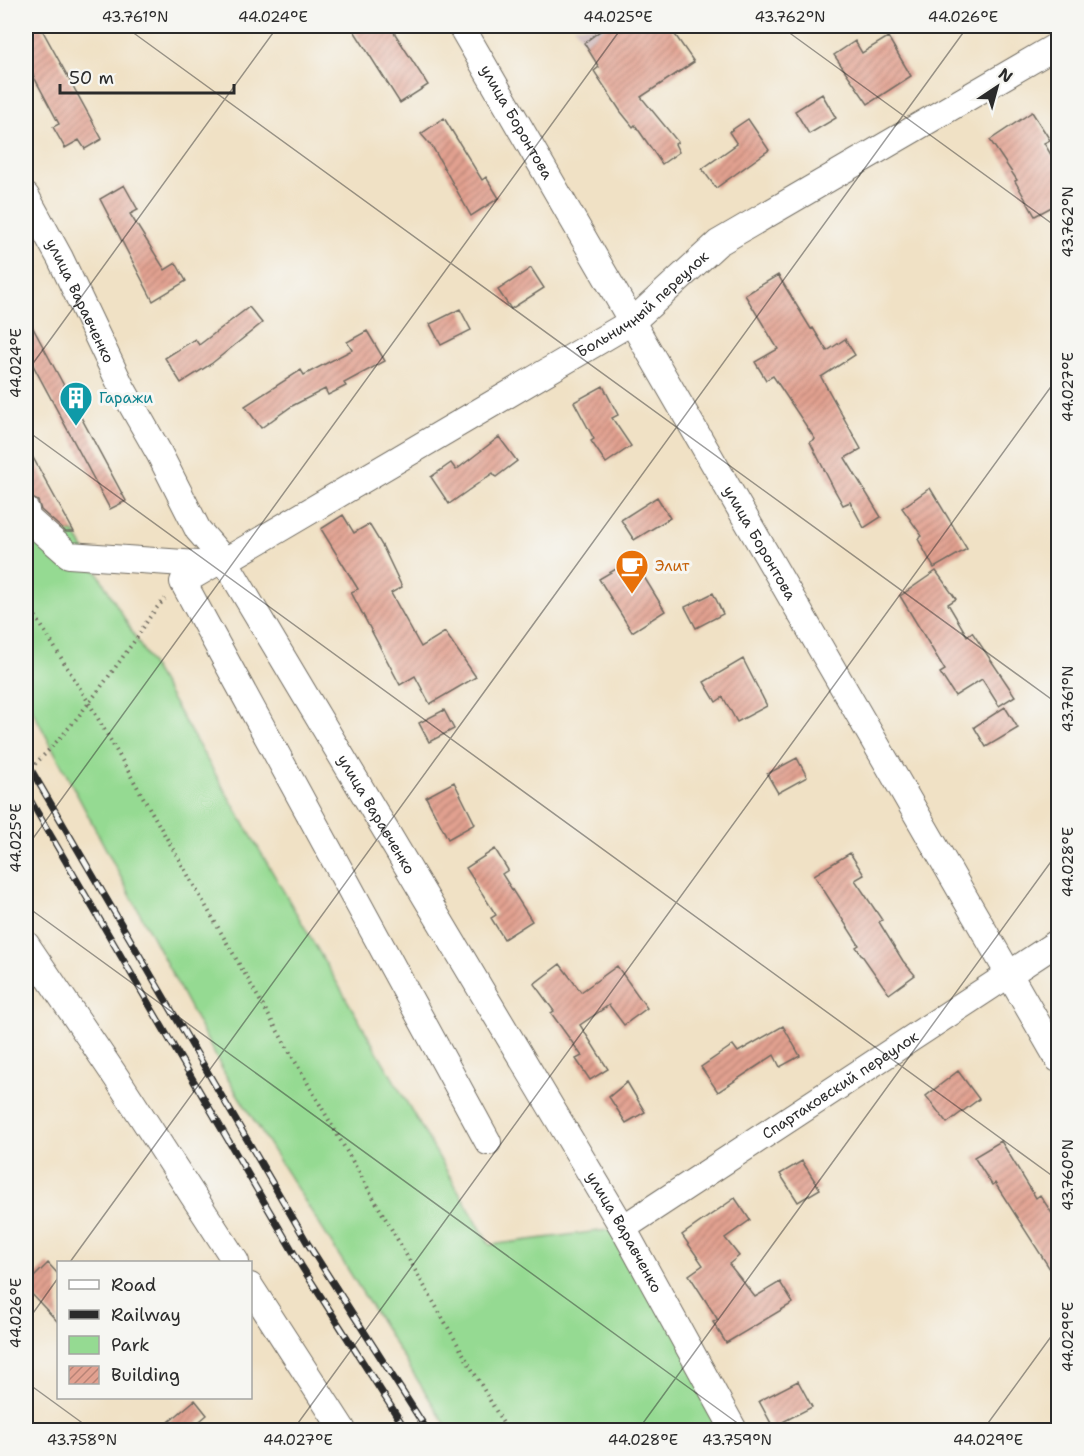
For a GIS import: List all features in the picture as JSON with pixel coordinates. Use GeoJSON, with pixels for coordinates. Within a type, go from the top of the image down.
{"type":"FeatureCollection","features":[{"type":"Feature","properties":{"kind":"street","name":"улица Боронтова"},"geometry":{"type":"LineString","coordinates":[[461,26],[1059,1059]]}},
{"type":"Feature","properties":{"kind":"street","name":"Больничный переулок"},"geometry":{"type":"LineString","coordinates":[[183,582],[633,321],[718,243],[1059,45]]}},
{"type":"Feature","properties":{"kind":"street","name":"улица Варавченко"},"geometry":{"type":"LineString","coordinates":[[26,196],[60,258],[122,388],[159,453],[198,530],[623,1228],[734,1431]]}},
{"type":"Feature","properties":{"kind":"street"},"geometry":{"type":"LineString","coordinates":[[26,510],[27,518],[69,555],[219,563]]}},
{"type":"Feature","properties":{"kind":"street"},"geometry":{"type":"LineString","coordinates":[[183,582],[488,1142]]}},
{"type":"Feature","properties":{"kind":"street","name":"Спартаковский переулок"},"geometry":{"type":"LineString","coordinates":[[623,1228],[1059,942]]}},
{"type":"Feature","properties":{"kind":"street"},"geometry":{"type":"LineString","coordinates":[[26,944],[116,1077],[235,1261]]}},
{"type":"Feature","properties":{"kind":"street"},"geometry":{"type":"LineString","coordinates":[[252,1289],[343,1431]]}},
{"type":"Feature","properties":{"kind":"path"},"geometry":{"type":"LineString","coordinates":[[26,772],[89,703],[136,639],[148,616],[183,582]]}},
{"type":"Feature","properties":{"kind":"path"},"geometry":{"type":"LineString","coordinates":[[26,602],[89,703],[507,1431]]}},
{"type":"Feature","properties":{"kind":"shaded area"},"geometry":{"type":"Polygon","coordinates":[[[574,26],[645,26],[592,56],[574,26]]]}},
{"type":"Feature","properties":{"kind":"green space"},"geometry":{"type":"Polygon","coordinates":[[[26,491],[49,533],[74,532],[490,1245],[623,1228],[734,1430],[449,1430],[226,1076],[26,698],[26,491]]]}},
{"type":"Feature","properties":{"kind":"building"},"geometry":{"type":"Polygon","coordinates":[[[26,26],[40,26],[102,139],[85,149],[79,140],[65,148],[53,127],[59,124],[26,62],[26,26]]]}},
{"type":"Feature","properties":{"kind":"building"},"geometry":{"type":"Polygon","coordinates":[[[351,26],[390,26],[428,85],[400,103],[351,26]]]}},
{"type":"Feature","properties":{"kind":"building"},"geometry":{"type":"Polygon","coordinates":[[[607,26],[669,26],[694,62],[641,97],[678,142],[675,144],[679,152],[662,164],[635,125],[633,127],[621,112],[594,71],[599,67],[584,43],[607,26]]]}},
{"type":"Feature","properties":{"kind":"building"},"geometry":{"type":"Polygon","coordinates":[[[888,37],[911,76],[868,104],[834,55],[855,41],[862,53],[888,37]]]}},
{"type":"Feature","properties":{"kind":"building"},"geometry":{"type":"Polygon","coordinates":[[[822,94],[836,118],[809,134],[795,111],[822,94]]]}},
{"type":"Feature","properties":{"kind":"building"},"geometry":{"type":"Polygon","coordinates":[[[1032,112],[1050,140],[1044,143],[1059,168],[1059,203],[1035,216],[1015,181],[1017,180],[990,140],[1032,112]]]}},
{"type":"Feature","properties":{"kind":"building"},"geometry":{"type":"Polygon","coordinates":[[[444,118],[482,180],[486,177],[499,198],[471,216],[433,148],[421,134],[444,118]]]}},
{"type":"Feature","properties":{"kind":"building"},"geometry":{"type":"Polygon","coordinates":[[[748,119],[769,150],[716,188],[702,169],[737,144],[729,132],[748,119]]]}},
{"type":"Feature","properties":{"kind":"building"},"geometry":{"type":"Polygon","coordinates":[[[124,185],[138,210],[130,214],[165,270],[176,263],[186,281],[153,301],[100,199],[124,185]]]}},
{"type":"Feature","properties":{"kind":"building"},"geometry":{"type":"Polygon","coordinates":[[[531,268],[544,288],[511,309],[498,290],[531,268]]]}},
{"type":"Feature","properties":{"kind":"building"},"geometry":{"type":"Polygon","coordinates":[[[778,275],[827,351],[845,339],[855,355],[821,377],[861,449],[845,458],[881,517],[864,528],[850,502],[843,505],[834,489],[810,442],[815,439],[773,376],[766,380],[755,362],[778,349],[745,295],[778,275]]]}},
{"type":"Feature","properties":{"kind":"building"},"geometry":{"type":"Polygon","coordinates":[[[249,307],[262,323],[211,364],[181,383],[165,358],[195,339],[199,345],[249,307]]]}},
{"type":"Feature","properties":{"kind":"building"},"geometry":{"type":"Polygon","coordinates":[[[460,309],[471,330],[441,345],[430,324],[460,309]]]}},
{"type":"Feature","properties":{"kind":"building","name":"Гаражи"},"geometry":{"type":"Polygon","coordinates":[[[26,315],[126,501],[110,509],[26,352],[26,315]]]}},
{"type":"Feature","properties":{"kind":"building"},"geometry":{"type":"Polygon","coordinates":[[[367,331],[385,361],[344,383],[346,386],[328,395],[325,389],[292,406],[261,428],[245,406],[301,370],[304,375],[352,350],[347,342],[367,331]]]}},
{"type":"Feature","properties":{"kind":"building"},"geometry":{"type":"Polygon","coordinates":[[[603,386],[618,415],[612,418],[631,446],[606,463],[591,441],[594,439],[574,402],[603,386]]]}},
{"type":"Feature","properties":{"kind":"building"},"geometry":{"type":"Polygon","coordinates":[[[499,437],[517,461],[496,477],[493,473],[449,504],[431,477],[451,463],[456,470],[499,437]]]}},
{"type":"Feature","properties":{"kind":"building"},"geometry":{"type":"Polygon","coordinates":[[[26,445],[74,532],[66,532],[41,510],[38,501],[28,496],[26,491],[26,445]]]}},
{"type":"Feature","properties":{"kind":"building"},"geometry":{"type":"Polygon","coordinates":[[[930,488],[967,549],[934,568],[918,539],[922,536],[902,508],[930,488]]]}},
{"type":"Feature","properties":{"kind":"building"},"geometry":{"type":"Polygon","coordinates":[[[657,497],[670,518],[634,540],[621,520],[657,497]]]}},
{"type":"Feature","properties":{"kind":"building"},"geometry":{"type":"Polygon","coordinates":[[[343,515],[354,533],[369,524],[383,547],[402,587],[391,593],[421,647],[445,632],[476,677],[430,704],[415,676],[400,685],[351,592],[358,589],[321,529],[343,515]]]}},
{"type":"Feature","properties":{"kind":"building","name":"Элит"},"geometry":{"type":"Polygon","coordinates":[[[633,559],[665,611],[632,632],[599,579],[633,559]]]}},
{"type":"Feature","properties":{"kind":"building"},"geometry":{"type":"Polygon","coordinates":[[[936,571],[956,599],[948,604],[967,636],[972,632],[1015,696],[999,706],[982,679],[955,696],[940,673],[945,670],[900,596],[936,571]]]}},
{"type":"Feature","properties":{"kind":"building"},"geometry":{"type":"Polygon","coordinates":[[[713,593],[723,614],[696,628],[685,607],[713,593]]]}},
{"type":"Feature","properties":{"kind":"building"},"geometry":{"type":"Polygon","coordinates":[[[743,659],[767,706],[737,722],[723,697],[716,702],[704,682],[743,659]]]}},
{"type":"Feature","properties":{"kind":"building"},"geometry":{"type":"Polygon","coordinates":[[[1005,707],[1018,728],[986,747],[974,727],[1005,707]]]}},
{"type":"Feature","properties":{"kind":"building"},"geometry":{"type":"Polygon","coordinates":[[[444,710],[454,729],[429,742],[419,723],[444,710]]]}},
{"type":"Feature","properties":{"kind":"building"},"geometry":{"type":"Polygon","coordinates":[[[797,758],[807,777],[778,793],[767,774],[797,758]]]}},
{"type":"Feature","properties":{"kind":"building"},"geometry":{"type":"Polygon","coordinates":[[[454,782],[475,824],[448,839],[426,797],[454,782]]]}},
{"type":"Feature","properties":{"kind":"building"},"geometry":{"type":"Polygon","coordinates":[[[495,849],[508,870],[502,874],[532,921],[504,939],[491,918],[496,915],[466,868],[495,849]]]}},
{"type":"Feature","properties":{"kind":"building"},"geometry":{"type":"Polygon","coordinates":[[[850,853],[864,875],[855,880],[882,920],[879,922],[903,961],[915,975],[889,994],[856,947],[859,945],[814,875],[850,853]]]}},
{"type":"Feature","properties":{"kind":"building"},"geometry":{"type":"Polygon","coordinates":[[[560,964],[581,992],[617,966],[647,1008],[624,1025],[609,1005],[580,1025],[608,1069],[590,1080],[576,1059],[582,1056],[551,1013],[554,1011],[534,984],[560,964]]]}},
{"type":"Feature","properties":{"kind":"building"},"geometry":{"type":"Polygon","coordinates":[[[783,1026],[800,1056],[780,1067],[774,1055],[718,1092],[701,1067],[733,1045],[738,1052],[783,1026]]]}},
{"type":"Feature","properties":{"kind":"building"},"geometry":{"type":"Polygon","coordinates":[[[958,1071],[979,1099],[947,1123],[926,1096],[958,1071]]]}},
{"type":"Feature","properties":{"kind":"building"},"geometry":{"type":"Polygon","coordinates":[[[627,1082],[645,1112],[626,1123],[609,1097],[627,1082]]]}},
{"type":"Feature","properties":{"kind":"building"},"geometry":{"type":"Polygon","coordinates":[[[1001,1141],[1036,1198],[1040,1195],[1059,1224],[1059,1283],[995,1183],[992,1185],[974,1157],[1001,1141]]]}},
{"type":"Feature","properties":{"kind":"building"},"geometry":{"type":"Polygon","coordinates":[[[802,1161],[820,1189],[798,1202],[780,1174],[802,1161]]]}},
{"type":"Feature","properties":{"kind":"building"},"geometry":{"type":"Polygon","coordinates":[[[735,1198],[750,1220],[725,1238],[739,1256],[729,1264],[755,1297],[780,1282],[793,1303],[726,1343],[713,1322],[718,1320],[689,1275],[703,1265],[682,1235],[735,1198]]]}},
{"type":"Feature","properties":{"kind":"building"},"geometry":{"type":"Polygon","coordinates":[[[48,1263],[57,1273],[57,1321],[26,1288],[26,1285],[48,1263]]]}},
{"type":"Feature","properties":{"kind":"building"},"geometry":{"type":"Polygon","coordinates":[[[798,1381],[812,1407],[773,1427],[759,1401],[798,1381]]]}},
{"type":"Feature","properties":{"kind":"building"},"geometry":{"type":"Polygon","coordinates":[[[195,1400],[207,1415],[188,1431],[158,1431],[195,1400]]]}},
{"type":"Feature","properties":{"kind":"railway"},"geometry":{"type":"LineString","coordinates":[[26,761],[308,1244],[427,1430]]}},
{"type":"Feature","properties":{"kind":"railway"},"geometry":{"type":"LineString","coordinates":[[26,793],[302,1267],[406,1430]]}},
{"type":"Feature","properties":{"kind":"place","name":"Гаражи"},"geometry":{"type":"Point","coordinates":[76,427]}},
{"type":"Feature","properties":{"kind":"place","name":"Элит"},"geometry":{"type":"Point","coordinates":[632,595]}}]}
